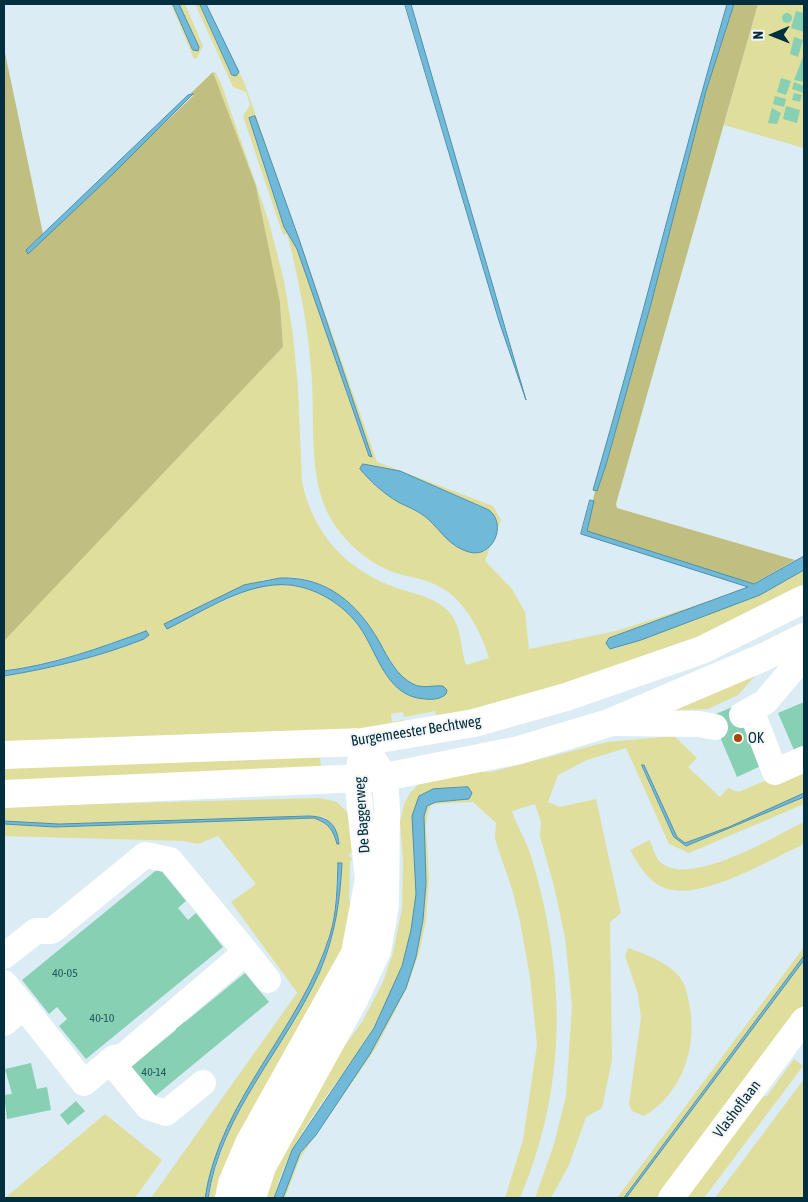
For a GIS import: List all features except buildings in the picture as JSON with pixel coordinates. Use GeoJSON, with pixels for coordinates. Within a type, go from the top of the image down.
{"type":"FeatureCollection","features":[{"type":"Feature","properties":{"kind":"main road","name":"Burgemeester Bechtweg"},"geometry":{"type":"LineString","coordinates":[[4,754],[362,742],[474,723],[566,697],[702,650],[804,599]]}},
{"type":"Feature","properties":{"kind":"main road"},"geometry":{"type":"LineString","coordinates":[[4,794],[357,780],[385,777],[519,750],[609,723],[764,657],[804,636]]}},
{"type":"Feature","properties":{"kind":"street"},"geometry":{"type":"LineString","coordinates":[[804,656],[766,702],[746,713],[775,772],[804,759]]}},
{"type":"Feature","properties":{"kind":"street"},"geometry":{"type":"LineString","coordinates":[[609,723],[699,724],[714,727]]}},
{"type":"Feature","properties":{"kind":"street","name":"De Baggerweg"},"geometry":{"type":"LineString","coordinates":[[253,1198],[263,1167],[354,1002],[378,951],[386,906],[387,809],[385,777],[362,742]]}},
{"type":"Feature","properties":{"kind":"street","name":"De Baggerweg"},"geometry":{"type":"LineString","coordinates":[[228,1198],[231,1183],[248,1143],[354,953],[368,879],[357,780],[362,742]]}},
{"type":"Feature","properties":{"kind":"street"},"geometry":{"type":"LineString","coordinates":[[4,956],[36,931],[52,931],[145,855],[170,860],[268,980]]}},
{"type":"Feature","properties":{"kind":"street"},"geometry":{"type":"LineString","coordinates":[[4,984],[84,1083],[110,1061],[124,1056],[246,952]]}},
{"type":"Feature","properties":{"kind":"street"},"geometry":{"type":"LineString","coordinates":[[4,1023],[24,1008]]}},
{"type":"Feature","properties":{"kind":"street","name":"Vlashoflaan"},"geometry":{"type":"LineString","coordinates":[[670,1198],[804,1020]]}},
{"type":"Feature","properties":{"kind":"street"},"geometry":{"type":"LineString","coordinates":[[110,1061],[148,1106],[166,1113],[203,1083]]}},
{"type":"Feature","properties":{"kind":"shaded area"},"geometry":{"type":"Polygon","coordinates":[[[171,4],[173,4],[193,50],[199,47],[179,4],[185,4],[203,46],[197,58],[194,59],[171,4]]]}},
{"type":"Feature","properties":{"kind":"shaded area"},"geometry":{"type":"Polygon","coordinates":[[[195,4],[200,4],[232,74],[236,76],[239,72],[244,82],[300,242],[377,462],[493,506],[501,520],[498,528],[497,520],[489,510],[400,471],[363,464],[367,474],[373,483],[389,496],[427,518],[458,548],[485,552],[490,547],[485,561],[512,589],[525,612],[529,649],[616,631],[728,595],[609,638],[612,649],[614,649],[760,595],[804,570],[804,585],[761,609],[626,669],[437,720],[435,711],[404,717],[403,712],[391,714],[392,722],[404,720],[405,725],[366,731],[4,746],[4,676],[41,670],[96,656],[130,641],[146,631],[76,654],[4,671],[4,641],[283,347],[280,302],[256,186],[213,72],[216,73],[221,83],[269,222],[284,281],[293,335],[298,388],[302,482],[314,518],[335,548],[363,572],[379,581],[431,599],[449,612],[459,630],[466,665],[489,658],[472,619],[451,594],[432,583],[399,574],[379,566],[361,554],[338,530],[324,504],[318,486],[315,467],[310,353],[306,322],[287,234],[283,235],[243,116],[250,105],[246,92],[233,87],[195,4]],[[255,117],[249,119],[284,227],[297,249],[369,456],[372,456],[300,242],[255,117]],[[290,577],[262,580],[207,610],[236,595],[259,587],[281,585],[308,589],[333,601],[354,619],[389,679],[398,688],[408,695],[421,699],[437,698],[443,686],[420,686],[407,680],[392,664],[370,627],[352,606],[329,589],[304,579],[290,577]]]}},
{"type":"Feature","properties":{"kind":"shaded area"},"geometry":{"type":"Polygon","coordinates":[[[734,4],[758,4],[616,504],[617,508],[795,560],[753,584],[586,531],[595,491],[597,491],[606,465],[651,304],[706,91],[734,4]]]}},
{"type":"Feature","properties":{"kind":"shaded area"},"geometry":{"type":"Polygon","coordinates":[[[758,4],[804,4],[804,148],[724,125],[758,4]]]}},
{"type":"Feature","properties":{"kind":"shaded area"},"geometry":{"type":"Polygon","coordinates":[[[4,48],[43,234],[26,250],[79,205],[193,96],[191,93],[213,72],[256,186],[280,302],[283,347],[4,641],[4,48]]]}},
{"type":"Feature","properties":{"kind":"shaded area"},"geometry":{"type":"Polygon","coordinates":[[[757,674],[738,695],[708,709],[674,710],[757,674]]]}},
{"type":"Feature","properties":{"kind":"shaded area"},"geometry":{"type":"Polygon","coordinates":[[[674,736],[697,758],[688,767],[720,797],[728,788],[738,792],[796,768],[804,769],[804,793],[729,827],[685,843],[677,837],[645,765],[642,767],[674,837],[686,846],[804,797],[804,804],[689,853],[669,844],[626,748],[587,760],[558,775],[548,802],[560,807],[596,799],[621,913],[610,922],[612,1060],[602,1108],[586,1117],[569,1165],[551,1198],[535,1198],[554,1144],[566,1096],[572,1006],[565,938],[554,886],[540,836],[541,822],[535,804],[512,811],[531,856],[543,900],[551,943],[556,986],[557,1028],[554,1071],[547,1113],[536,1156],[520,1198],[505,1198],[523,1140],[537,1045],[530,977],[520,921],[512,889],[495,839],[496,823],[473,802],[432,804],[428,811],[426,826],[429,877],[426,921],[419,953],[407,988],[376,1048],[319,1130],[370,1054],[406,988],[416,957],[423,920],[426,883],[424,816],[427,806],[436,802],[469,799],[463,786],[419,796],[414,912],[407,947],[396,980],[382,1013],[373,1028],[303,1131],[291,1152],[274,1198],[260,1198],[308,1096],[362,1022],[383,982],[393,953],[402,908],[403,861],[400,822],[404,804],[410,793],[420,783],[453,772],[491,772],[607,742],[674,736]]]}},
{"type":"Feature","properties":{"kind":"shaded area"},"geometry":{"type":"Polygon","coordinates":[[[320,754],[321,769],[4,780],[4,767],[320,754]]]}},
{"type":"Feature","properties":{"kind":"shaded area"},"geometry":{"type":"Polygon","coordinates":[[[320,798],[337,802],[349,814],[352,851],[349,855],[352,859],[350,862],[349,900],[356,908],[350,936],[223,1198],[208,1198],[222,1149],[235,1117],[260,1072],[304,1002],[326,957],[333,934],[339,899],[342,864],[338,863],[332,926],[317,969],[301,1002],[244,1096],[227,1128],[214,1162],[205,1198],[151,1198],[297,993],[299,995],[231,902],[256,884],[218,836],[198,844],[184,841],[4,836],[4,824],[55,827],[314,818],[330,827],[337,844],[339,838],[324,817],[59,824],[4,821],[4,803],[60,805],[320,798]]]}},
{"type":"Feature","properties":{"kind":"shaded area"},"geometry":{"type":"Polygon","coordinates":[[[804,822],[804,844],[735,877],[697,889],[680,891],[665,888],[653,882],[636,861],[630,850],[650,840],[659,861],[672,868],[690,869],[731,858],[804,822]]]}},
{"type":"Feature","properties":{"kind":"shaded area"},"geometry":{"type":"Polygon","coordinates":[[[804,947],[804,956],[624,1198],[617,1198],[804,947]]]}},
{"type":"Feature","properties":{"kind":"shaded area"},"geometry":{"type":"Polygon","coordinates":[[[628,948],[661,962],[678,975],[686,991],[691,1019],[689,1051],[678,1081],[669,1095],[644,1116],[632,1111],[629,1104],[641,1018],[638,994],[625,956],[628,948]]]}},
{"type":"Feature","properties":{"kind":"shaded area"},"geometry":{"type":"Polygon","coordinates":[[[804,960],[804,1004],[658,1198],[626,1198],[804,960]]]}},
{"type":"Feature","properties":{"kind":"shaded area"},"geometry":{"type":"Polygon","coordinates":[[[794,1059],[803,1066],[704,1198],[683,1198],[758,1097],[767,1096],[794,1059]]]}},
{"type":"Feature","properties":{"kind":"shaded area"},"geometry":{"type":"Polygon","coordinates":[[[804,1079],[804,1198],[715,1198],[804,1079]]]}},
{"type":"Feature","properties":{"kind":"shaded area"},"geometry":{"type":"Polygon","coordinates":[[[105,1114],[162,1160],[135,1198],[5,1198],[105,1114]]]}},
{"type":"Feature","properties":{"kind":"shaded area"},"geometry":{"type":"Polygon","coordinates":[[[316,1136],[300,1158],[285,1198],[283,1198],[300,1153],[316,1136]]]}},
{"type":"Feature","properties":{"kind":"water"},"geometry":{"type":"Polygon","coordinates":[[[173,4],[179,4],[199,47],[198,51],[193,50],[173,4]]]}},
{"type":"Feature","properties":{"kind":"water"},"geometry":{"type":"Polygon","coordinates":[[[200,4],[206,4],[239,72],[236,76],[232,75],[200,4]]]}},
{"type":"Feature","properties":{"kind":"water"},"geometry":{"type":"Polygon","coordinates":[[[405,4],[411,4],[526,400],[499,321],[405,4]]]}},
{"type":"Feature","properties":{"kind":"water"},"geometry":{"type":"Polygon","coordinates":[[[727,4],[734,4],[706,91],[651,304],[606,465],[597,491],[593,490],[693,125],[727,4]]]}},
{"type":"Feature","properties":{"kind":"water"},"geometry":{"type":"Polygon","coordinates":[[[193,94],[115,172],[28,254],[26,250],[188,95],[193,94]]]}},
{"type":"Feature","properties":{"kind":"water"},"geometry":{"type":"Polygon","coordinates":[[[255,116],[300,242],[372,457],[369,456],[297,249],[284,227],[249,118],[255,116]]]}},
{"type":"Feature","properties":{"kind":"water"},"geometry":{"type":"Polygon","coordinates":[[[363,464],[400,471],[489,510],[495,516],[497,524],[495,539],[490,546],[477,553],[462,550],[446,538],[425,516],[387,495],[360,469],[363,464]]]}},
{"type":"Feature","properties":{"kind":"water"},"geometry":{"type":"Polygon","coordinates":[[[590,500],[594,501],[587,531],[754,584],[804,556],[804,570],[760,595],[641,640],[610,649],[606,643],[609,638],[748,587],[581,534],[590,500]]]}},
{"type":"Feature","properties":{"kind":"water"},"geometry":{"type":"Polygon","coordinates":[[[280,578],[312,582],[326,587],[339,595],[362,616],[394,666],[407,681],[424,687],[443,686],[447,690],[446,694],[439,698],[428,699],[411,696],[399,689],[382,669],[363,631],[349,614],[326,597],[308,589],[290,585],[258,588],[226,599],[167,629],[164,624],[244,585],[280,578]]]}},
{"type":"Feature","properties":{"kind":"water"},"geometry":{"type":"Polygon","coordinates":[[[146,631],[149,635],[144,639],[93,657],[4,676],[4,671],[40,665],[94,650],[146,631]]]}},
{"type":"Feature","properties":{"kind":"water"},"geometry":{"type":"Polygon","coordinates":[[[642,765],[644,765],[677,837],[685,843],[729,827],[804,793],[804,797],[686,846],[674,837],[642,765]]]}},
{"type":"Feature","properties":{"kind":"water"},"geometry":{"type":"Polygon","coordinates":[[[468,787],[472,793],[469,799],[436,802],[427,806],[424,816],[426,883],[423,920],[416,957],[406,988],[370,1054],[316,1135],[300,1153],[283,1198],[274,1198],[292,1150],[374,1028],[402,966],[411,930],[416,894],[412,816],[419,796],[433,789],[468,787]]]}},
{"type":"Feature","properties":{"kind":"water"},"geometry":{"type":"Polygon","coordinates":[[[310,816],[327,820],[336,831],[339,844],[337,844],[334,834],[329,827],[314,818],[55,827],[4,824],[4,821],[59,824],[310,816]]]}},
{"type":"Feature","properties":{"kind":"water"},"geometry":{"type":"Polygon","coordinates":[[[338,863],[342,863],[336,918],[320,971],[290,1027],[240,1109],[226,1137],[215,1167],[208,1198],[205,1198],[213,1162],[227,1128],[243,1096],[300,1002],[317,969],[330,935],[334,917],[338,863]]]}},
{"type":"Feature","properties":{"kind":"water"},"geometry":{"type":"Polygon","coordinates":[[[804,956],[804,960],[626,1198],[624,1198],[804,956]]]}},
{"type":"Feature","properties":{"kind":"place","name":"OK"},"geometry":{"type":"Point","coordinates":[738,738]}}]}
